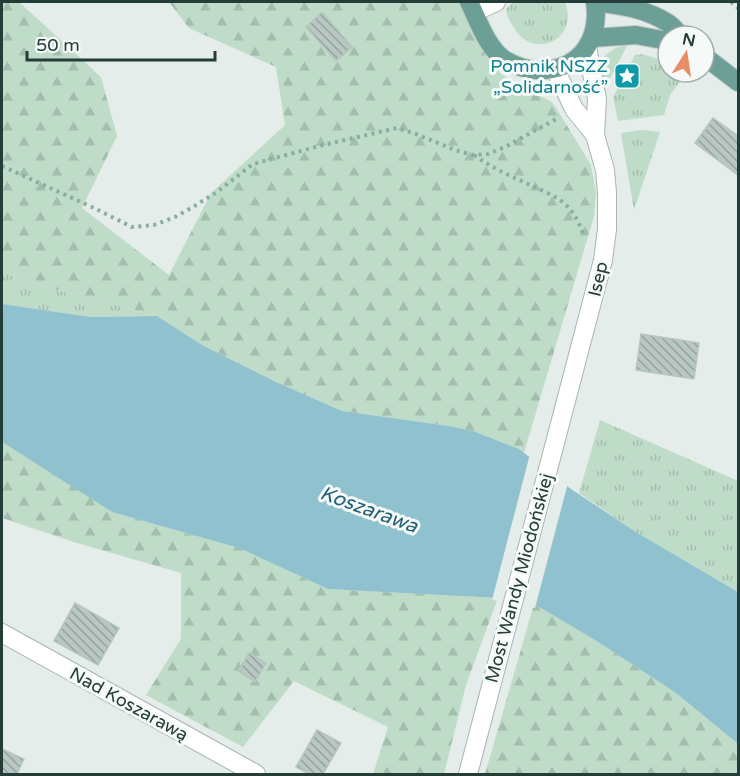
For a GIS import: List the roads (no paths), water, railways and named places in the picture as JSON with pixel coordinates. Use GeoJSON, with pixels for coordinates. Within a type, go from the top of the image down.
{"type":"FeatureCollection","features":[{"type":"Feature","properties":{"kind":"main road"},"geometry":{"type":"LineString","coordinates":[[472,7],[489,42],[496,51],[504,59],[527,69],[555,69],[571,62],[589,42],[596,18],[595,2],[622,6],[654,16],[670,24]]}},
{"type":"Feature","properties":{"kind":"main road"},"geometry":{"type":"LineString","coordinates":[[589,42],[636,35],[656,39]]}},
{"type":"Feature","properties":{"kind":"main road"},"geometry":{"type":"LineString","coordinates":[[716,65],[738,82]]}},
{"type":"Feature","properties":{"kind":"street"},"geometry":{"type":"LineString","coordinates":[[472,7],[496,2]]}},
{"type":"Feature","properties":{"kind":"street","name":"Isep"},"geometry":{"type":"LineString","coordinates":[[560,420],[598,280],[606,241],[608,210],[606,181],[595,135],[597,99],[589,42]]}},
{"type":"Feature","properties":{"kind":"street","name":"Isep"},"geometry":{"type":"LineString","coordinates":[[555,69],[574,109],[595,135]]}},
{"type":"Feature","properties":{"kind":"street","name":"Most Wandy Miodońskiej"},"geometry":{"type":"LineString","coordinates":[[468,774],[560,420]]}},
{"type":"Feature","properties":{"kind":"street","name":"Nad Koszarawą"},"geometry":{"type":"LineString","coordinates":[[2,633],[256,774]]}},
{"type":"Feature","properties":{"kind":"water","name":"Koszarawa"},"geometry":{"type":"Polygon","coordinates":[[[2,304],[91,317],[157,316],[202,345],[276,382],[342,411],[473,431],[519,449],[571,489],[636,532],[738,592],[738,744],[676,693],[595,640],[534,604],[498,598],[328,589],[239,548],[109,510],[2,442],[2,304]]]}},
{"type":"Feature","properties":{"kind":"place","name":"Pomnik NSZZ „Solidarność”"},"geometry":{"type":"Point","coordinates":[627,76]}}]}
